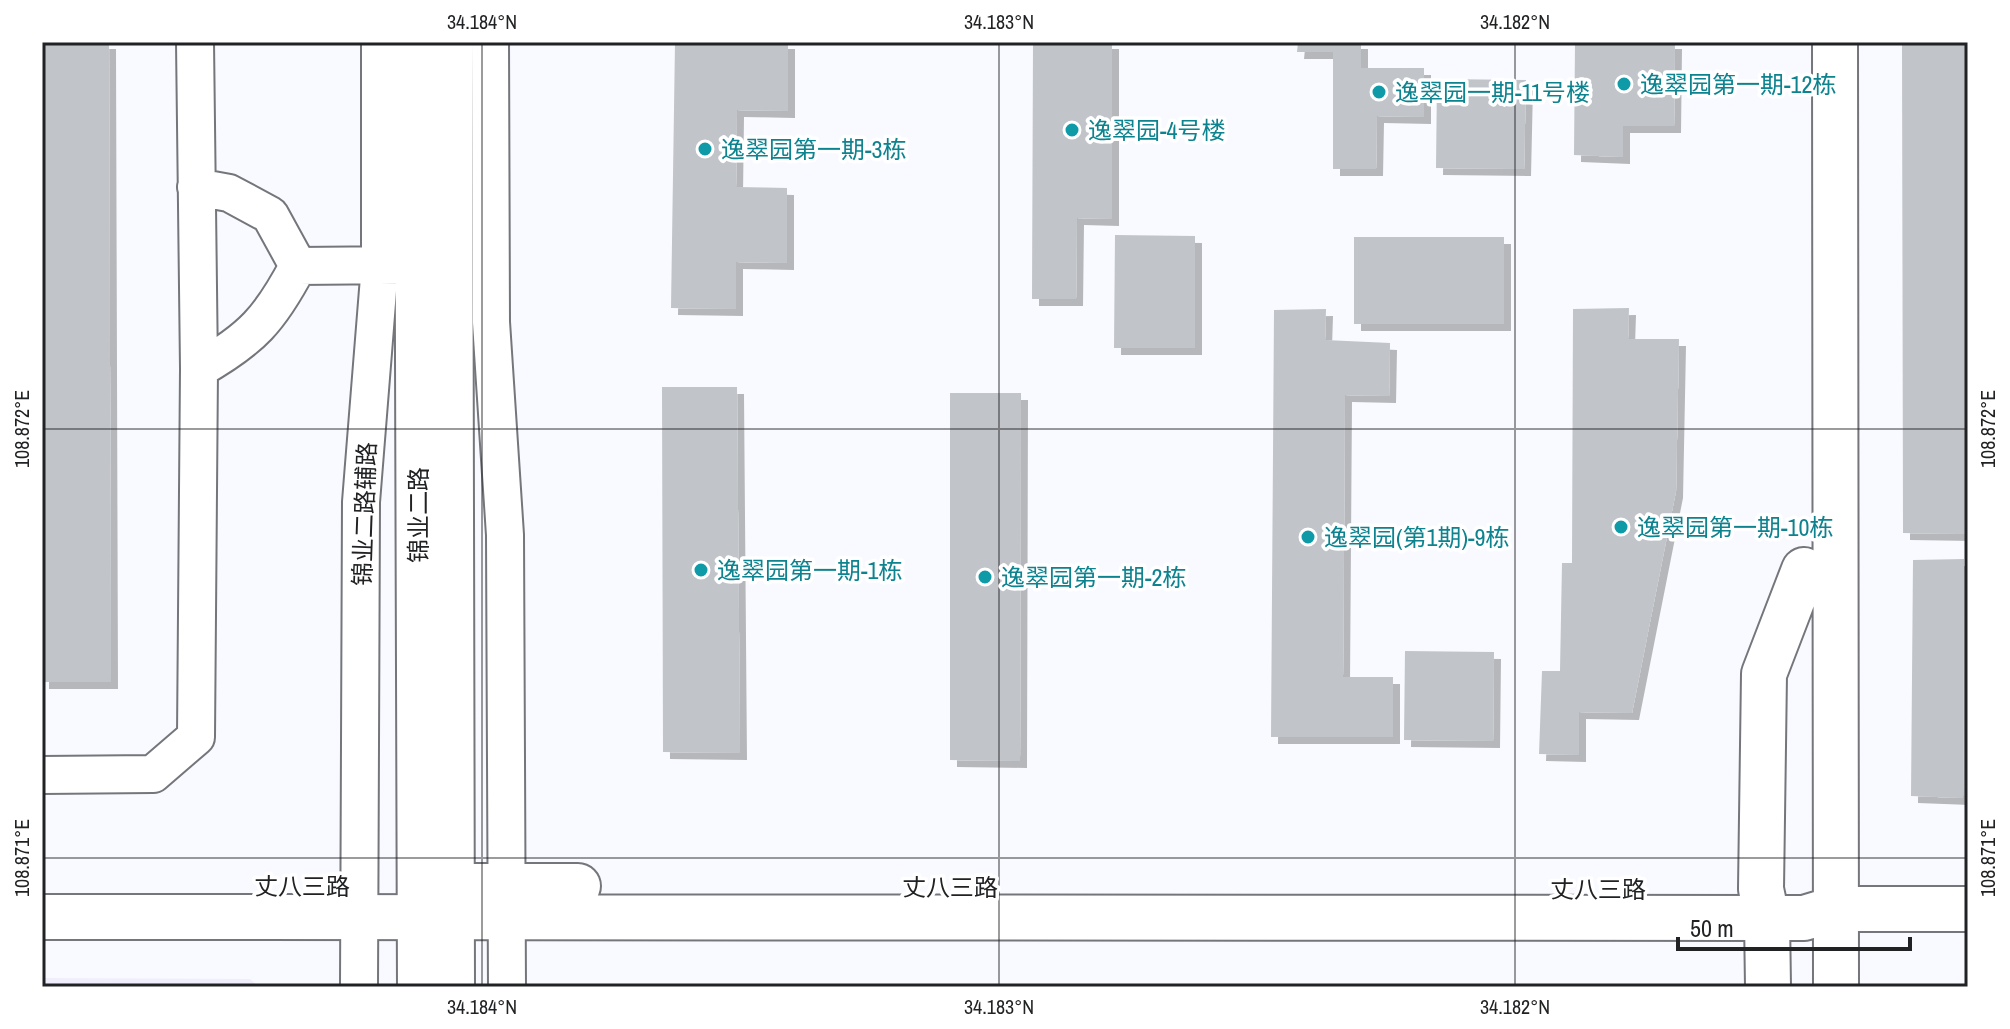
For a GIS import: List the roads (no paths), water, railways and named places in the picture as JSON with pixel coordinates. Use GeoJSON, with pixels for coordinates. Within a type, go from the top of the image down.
{"type":"FeatureCollection","features":[{"type":"Feature","properties":{"kind":"street"},"geometry":{"type":"LineString","coordinates":[[42,775],[153,774],[196,737],[199,369],[195,42]]}},
{"type":"Feature","properties":{"kind":"street","name":"锦业二路辅路"},"geometry":{"type":"LineString","coordinates":[[359,987],[361,502],[416,265],[380,42]]}},
{"type":"Feature","properties":{"kind":"street","name":"锦业二路"},"geometry":{"type":"LineString","coordinates":[[417,42],[416,265],[436,901],[452,987]]}},
{"type":"Feature","properties":{"kind":"street","name":"锦业二路"},"geometry":{"type":"LineString","coordinates":[[416,265],[450,42]]}},
{"type":"Feature","properties":{"kind":"street"},"geometry":{"type":"LineString","coordinates":[[490,42],[491,322],[505,535],[507,987]]}},
{"type":"Feature","properties":{"kind":"street"},"geometry":{"type":"LineString","coordinates":[[1804,42],[1804,570],[1794,905],[1806,987]]}},
{"type":"Feature","properties":{"kind":"street"},"geometry":{"type":"LineString","coordinates":[[1768,987],[1794,905],[1835,42]]}},
{"type":"Feature","properties":{"kind":"street"},"geometry":{"type":"LineString","coordinates":[[196,187],[229,193],[270,215],[298,266]]}},
{"type":"Feature","properties":{"kind":"street"},"geometry":{"type":"LineString","coordinates":[[298,266],[416,265]]}},
{"type":"Feature","properties":{"kind":"street"},"geometry":{"type":"LineString","coordinates":[[199,369],[234,349],[272,313],[298,266]]}},
{"type":"Feature","properties":{"kind":"street","name":"丈八三路"},"geometry":{"type":"LineString","coordinates":[[42,886],[359,901],[1794,905],[1968,909]]}},
{"type":"Feature","properties":{"kind":"street","name":"丈八三路"},"geometry":{"type":"LineString","coordinates":[[42,917],[359,901]]}},
{"type":"Feature","properties":{"kind":"street","name":"锦业二路"},"geometry":{"type":"LineString","coordinates":[[420,987],[436,901]]}},
{"type":"Feature","properties":{"kind":"street"},"geometry":{"type":"LineString","coordinates":[[1794,905],[1836,987]]}},
{"type":"Feature","properties":{"kind":"place","name":"逸翠园第一期-12栋"},"geometry":{"type":"Point","coordinates":[1624,84]}},
{"type":"Feature","properties":{"kind":"place","name":"逸翠园一期-11号楼"},"geometry":{"type":"Point","coordinates":[1379,92]}},
{"type":"Feature","properties":{"kind":"place","name":"逸翠园-4号楼"},"geometry":{"type":"Point","coordinates":[1072,130]}},
{"type":"Feature","properties":{"kind":"place","name":"逸翠园第一期-3栋"},"geometry":{"type":"Point","coordinates":[705,149]}},
{"type":"Feature","properties":{"kind":"place","name":"逸翠园第一期-10栋"},"geometry":{"type":"Point","coordinates":[1621,527]}},
{"type":"Feature","properties":{"kind":"place","name":"逸翠园(第1期)-9栋"},"geometry":{"type":"Point","coordinates":[1308,537]}},
{"type":"Feature","properties":{"kind":"place","name":"逸翠园第一期-1栋"},"geometry":{"type":"Point","coordinates":[701,570]}},
{"type":"Feature","properties":{"kind":"place","name":"逸翠园第一期-2栋"},"geometry":{"type":"Point","coordinates":[985,577]}}]}
